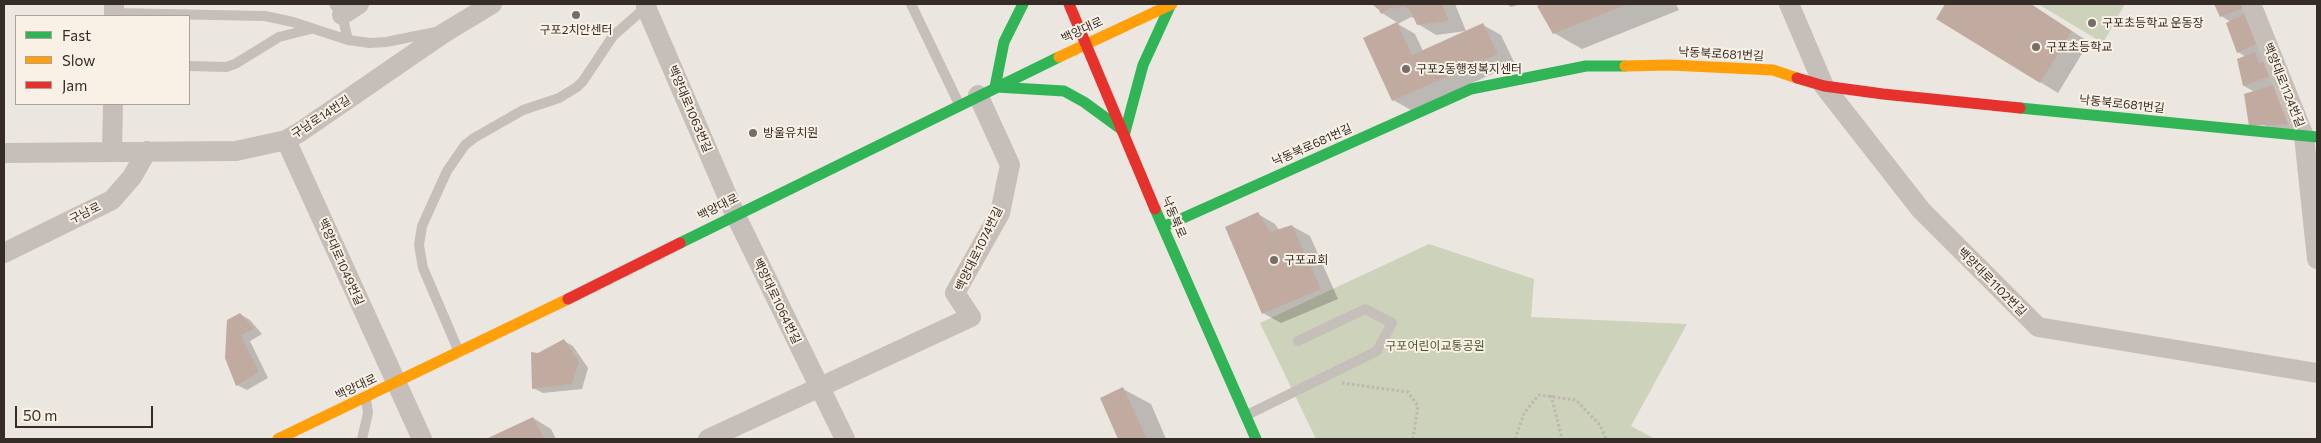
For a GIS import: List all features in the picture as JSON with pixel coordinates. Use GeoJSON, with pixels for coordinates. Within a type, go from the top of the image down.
{"type":"FeatureCollection","features":[{"type":"Feature","properties":{"kind":"main road"},"geometry":{"type":"LineString","coordinates":[[1023,4],[1004,42],[987,91],[1064,92],[1084,102],[1125,132],[1143,65],[1171,4]]}},
{"type":"Feature","properties":{"kind":"main road","name":"낙동북로"},"geometry":{"type":"LineString","coordinates":[[1069,4],[1084,44],[1125,132],[1163,227],[1256,439]]}},
{"type":"Feature","properties":{"kind":"main road","name":"백양대로"},"geometry":{"type":"LineString","coordinates":[[278,439],[396,384],[959,104],[1171,4]]}},
{"type":"Feature","properties":{"kind":"main road","name":"낙동북로681번길"},"geometry":{"type":"LineString","coordinates":[[1163,227],[1471,88],[1586,66],[1670,65],[1773,70],[1824,86],[2311,137]]}},
{"type":"Feature","properties":{"kind":"street"},"geometry":{"type":"LineString","coordinates":[[338,10],[359,4]]}},
{"type":"Feature","properties":{"kind":"street","name":"구남로14번길"},"geometry":{"type":"LineString","coordinates":[[4,154],[112,151],[236,151],[286,140],[451,29],[492,4]]}},
{"type":"Feature","properties":{"kind":"street","name":"백양대로1102번길"},"geometry":{"type":"LineString","coordinates":[[1789,4],[1824,86],[1921,210],[2038,327],[2317,373]]}},
{"type":"Feature","properties":{"kind":"street","name":"백양대로1124번길"},"geometry":{"type":"LineString","coordinates":[[2251,4],[2311,137],[2317,259]]}},
{"type":"Feature","properties":{"kind":"street","name":"백양대로1063번길"},"geometry":{"type":"LineString","coordinates":[[646,5],[735,214]]}},
{"type":"Feature","properties":{"kind":"street","name":"백양대로1074번길"},"geometry":{"type":"LineString","coordinates":[[820,387],[971,317],[955,293],[1000,213],[1010,165],[987,91]]}},
{"type":"Feature","properties":{"kind":"street"},"geometry":{"type":"LineString","coordinates":[[112,151],[113,105]]}},
{"type":"Feature","properties":{"kind":"street","name":"백양대로1049번길"},"geometry":{"type":"LineString","coordinates":[[286,140],[422,439]]}},
{"type":"Feature","properties":{"kind":"street","name":"구남로"},"geometry":{"type":"LineString","coordinates":[[4,254],[112,200],[132,178],[147,151]]}},
{"type":"Feature","properties":{"kind":"street","name":"백양대로1064번길"},"geometry":{"type":"LineString","coordinates":[[735,214],[845,439]]}},
{"type":"Feature","properties":{"kind":"street"},"geometry":{"type":"LineString","coordinates":[[708,439],[820,387]]}},
{"type":"Feature","properties":{"kind":"lane"},"geometry":{"type":"LineString","coordinates":[[911,4],[959,104]]}},
{"type":"Feature","properties":{"kind":"lane"},"geometry":{"type":"LineString","coordinates":[[459,353],[423,268],[419,245],[422,226],[447,171],[465,145],[474,138],[523,110],[559,98],[577,87],[584,81],[613,36],[646,5]]}},
{"type":"Feature","properties":{"kind":"lane"},"geometry":{"type":"LineString","coordinates":[[338,10],[348,40]]}},
{"type":"Feature","properties":{"kind":"lane"},"geometry":{"type":"LineString","coordinates":[[114,11],[266,16],[348,40],[386,42],[451,29]]}},
{"type":"Feature","properties":{"kind":"lane"},"geometry":{"type":"LineString","coordinates":[[190,66],[226,67],[235,64],[279,37],[299,30],[315,29]]}},
{"type":"Feature","properties":{"kind":"lane"},"geometry":{"type":"LineString","coordinates":[[1247,415],[1314,380],[1377,351],[1392,323],[1365,309],[1298,341]]}},
{"type":"Feature","properties":{"kind":"lane"},"geometry":{"type":"LineString","coordinates":[[362,439],[368,413],[366,398]]}},
{"type":"Feature","properties":{"kind":"path"},"geometry":{"type":"LineString","coordinates":[[1314,380],[1408,392],[1418,406],[1413,439]]}},
{"type":"Feature","properties":{"kind":"path"},"geometry":{"type":"LineString","coordinates":[[1515,439],[1524,413],[1539,395],[1576,400],[1600,425],[1606,439]]}},
{"type":"Feature","properties":{"kind":"path"},"geometry":{"type":"LineString","coordinates":[[1551,396],[1562,439]]}},
{"type":"Feature","properties":{"kind":"green space","name":"구포초등학교 운동장"},"geometry":{"type":"Polygon","coordinates":[[[2038,4],[2125,4],[2103,43],[2038,4]]]}},
{"type":"Feature","properties":{"kind":"green space","name":"구포어린이교통공원"},"geometry":{"type":"Polygon","coordinates":[[[1429,244],[1534,279],[1531,317],[1687,324],[1631,426],[1655,439],[1316,439],[1260,323],[1429,244]]]}},
{"type":"Feature","properties":{"kind":"building"},"geometry":{"type":"Polygon","coordinates":[[[1372,4],[1442,4],[1449,21],[1417,25],[1410,10],[1403,6],[1398,9],[1392,7],[1381,14],[1372,4]]]}},
{"type":"Feature","properties":{"kind":"building"},"geometry":{"type":"Polygon","coordinates":[[[1541,4],[1628,4],[1553,34],[1537,6],[1541,4]]]}},
{"type":"Feature","properties":{"kind":"building"},"geometry":{"type":"Polygon","coordinates":[[[1945,4],[2031,4],[2072,31],[2040,83],[1936,19],[1945,4]]]}},
{"type":"Feature","properties":{"kind":"building"},"geometry":{"type":"Polygon","coordinates":[[[2214,4],[2244,4],[2246,7],[2220,17],[2214,4]]]}},
{"type":"Feature","properties":{"kind":"building"},"geometry":{"type":"Polygon","coordinates":[[[2248,12],[2261,42],[2237,53],[2226,23],[2248,12]]]}},
{"type":"Feature","properties":{"kind":"building"},"geometry":{"type":"Polygon","coordinates":[[[1397,22],[1412,55],[1483,23],[1498,54],[1392,101],[1363,38],[1397,22]]]}},
{"type":"Feature","properties":{"kind":"building"},"geometry":{"type":"Polygon","coordinates":[[[2255,52],[2259,63],[2268,61],[2274,75],[2243,86],[2237,59],[2255,52]]]}},
{"type":"Feature","properties":{"kind":"building"},"geometry":{"type":"Polygon","coordinates":[[[2276,84],[2288,124],[2249,126],[2244,94],[2276,84]]]}},
{"type":"Feature","properties":{"kind":"building","name":"구포교회"},"geometry":{"type":"Polygon","coordinates":[[[1258,212],[1270,232],[1292,225],[1321,289],[1262,314],[1225,227],[1258,212]]]}},
{"type":"Feature","properties":{"kind":"building"},"geometry":{"type":"Polygon","coordinates":[[[240,313],[254,329],[241,335],[259,372],[236,386],[225,358],[227,320],[240,313]]]}},
{"type":"Feature","properties":{"kind":"building"},"geometry":{"type":"Polygon","coordinates":[[[564,339],[579,362],[572,384],[532,389],[531,352],[538,353],[564,339]]]}},
{"type":"Feature","properties":{"kind":"building"},"geometry":{"type":"Polygon","coordinates":[[[1123,387],[1147,439],[1118,439],[1100,398],[1123,387]]]}},
{"type":"Feature","properties":{"kind":"building"},"geometry":{"type":"Polygon","coordinates":[[[533,417],[544,439],[486,439],[533,417]]]}},
{"type":"Feature","properties":{"kind":"traffic: fast"},"geometry":{"type":"LineString","coordinates":[[995,87],[1004,42],[1023,4]]}},
{"type":"Feature","properties":{"kind":"traffic: fast"},"geometry":{"type":"LineString","coordinates":[[1125,132],[1143,65],[1171,4]]}},
{"type":"Feature","properties":{"kind":"traffic: fast"},"geometry":{"type":"LineString","coordinates":[[680,243],[1059,57]]}},
{"type":"Feature","properties":{"kind":"traffic: fast"},"geometry":{"type":"LineString","coordinates":[[1163,227],[1471,89],[1586,66],[1625,66]]}},
{"type":"Feature","properties":{"kind":"traffic: fast"},"geometry":{"type":"LineString","coordinates":[[996,87],[1064,91],[1084,102],[1121,129]]}},
{"type":"Feature","properties":{"kind":"traffic: fast"},"geometry":{"type":"LineString","coordinates":[[2020,108],[2317,137]]}},
{"type":"Feature","properties":{"kind":"traffic: fast"},"geometry":{"type":"LineString","coordinates":[[1155,209],[1256,439]]}},
{"type":"Feature","properties":{"kind":"traffic: slow"},"geometry":{"type":"LineString","coordinates":[[1059,57],[1172,4]]}},
{"type":"Feature","properties":{"kind":"traffic: slow"},"geometry":{"type":"LineString","coordinates":[[1625,66],[1670,65],[1773,70],[1797,78]]}},
{"type":"Feature","properties":{"kind":"traffic: slow"},"geometry":{"type":"LineString","coordinates":[[278,439],[568,299]]}},
{"type":"Feature","properties":{"kind":"traffic: jam"},"geometry":{"type":"LineString","coordinates":[[1069,4],[1155,209]]}},
{"type":"Feature","properties":{"kind":"traffic: jam"},"geometry":{"type":"LineString","coordinates":[[1797,78],[1824,86],[1883,94],[2020,108]]}},
{"type":"Feature","properties":{"kind":"traffic: jam"},"geometry":{"type":"LineString","coordinates":[[568,299],[680,243]]}},
{"type":"Feature","properties":{"kind":"place","name":"구포2치안센터"},"geometry":{"type":"Point","coordinates":[576,15]}},
{"type":"Feature","properties":{"kind":"place","name":"구포초등학교 운동장"},"geometry":{"type":"Point","coordinates":[2092,23]}},
{"type":"Feature","properties":{"kind":"place","name":"구포초등학교"},"geometry":{"type":"Point","coordinates":[2036,47]}},
{"type":"Feature","properties":{"kind":"place","name":"구포2동행정복지센터"},"geometry":{"type":"Point","coordinates":[1406,69]}},
{"type":"Feature","properties":{"kind":"place","name":"방울유치원"},"geometry":{"type":"Point","coordinates":[753,133]}},
{"type":"Feature","properties":{"kind":"place","name":"구포교회"},"geometry":{"type":"Point","coordinates":[1274,260]}}]}
